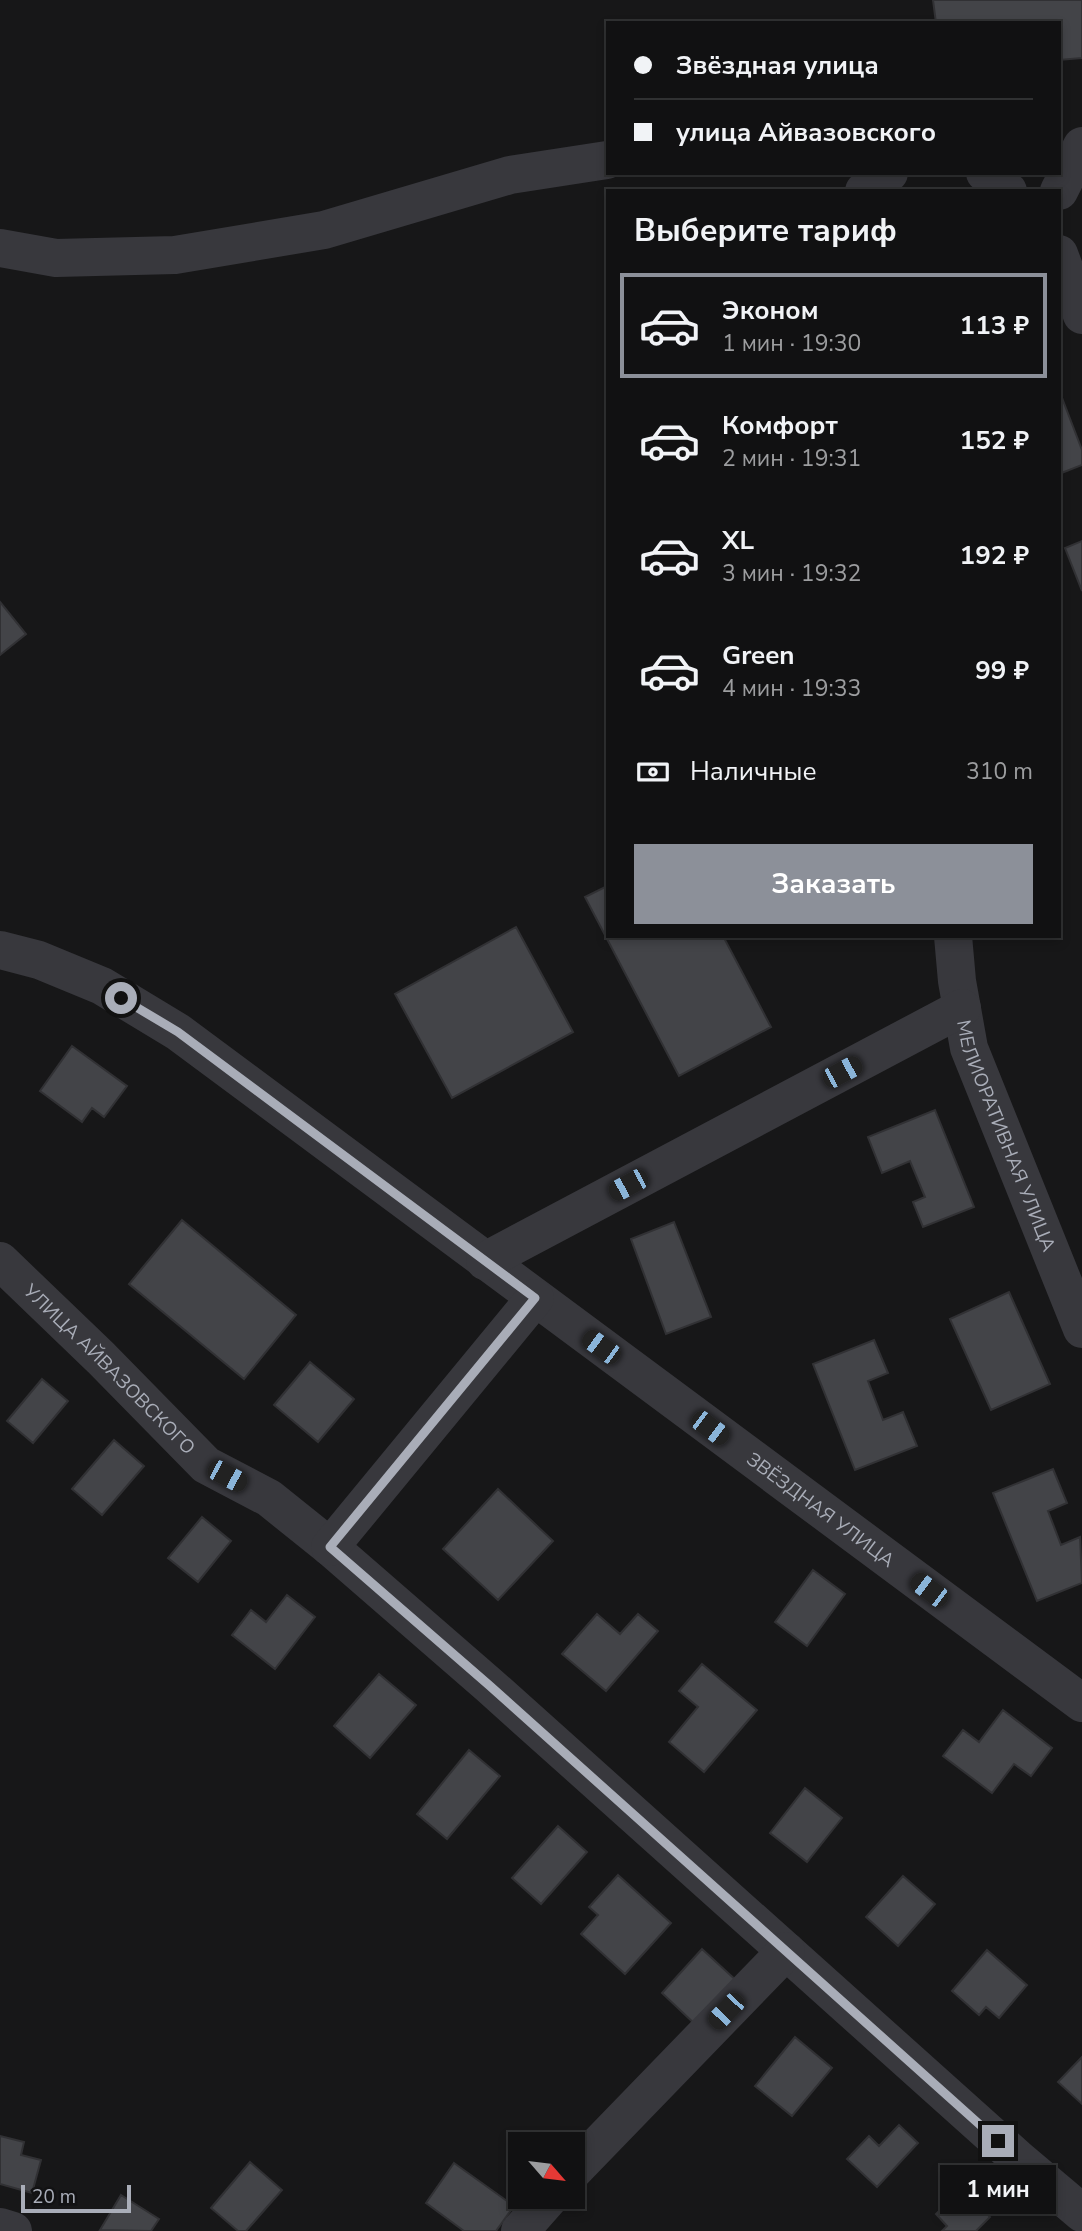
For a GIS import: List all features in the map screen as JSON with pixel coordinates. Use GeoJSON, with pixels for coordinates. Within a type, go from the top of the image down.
{"type":"FeatureCollection","features":[{"type":"Feature","properties":{"kind":"street"},"geometry":{"type":"LineString","coordinates":[[1061,130],[1082,126]]}},
{"type":"Feature","properties":{"kind":"street"},"geometry":{"type":"LineString","coordinates":[[1060,189],[1082,146]]}},
{"type":"Feature","properties":{"kind":"street"},"geometry":{"type":"LineString","coordinates":[[0,248],[56,258],[175,255],[324,230],[510,175],[606,160]]}},
{"type":"Feature","properties":{"kind":"street"},"geometry":{"type":"LineString","coordinates":[[867,189],[886,175]]}},
{"type":"Feature","properties":{"kind":"street"},"geometry":{"type":"LineString","coordinates":[[988,175],[1005,189]]}},
{"type":"Feature","properties":{"kind":"street"},"geometry":{"type":"LineString","coordinates":[[1061,253],[1082,245]]}},
{"type":"Feature","properties":{"kind":"street"},"geometry":{"type":"LineString","coordinates":[[1061,259],[1082,316]]}},
{"type":"Feature","properties":{"kind":"street","name":"МЕЛИОРАТИВНАЯ УЛИЦА"},"geometry":{"type":"LineString","coordinates":[[953,938],[969,1048],[1082,1329]]}},
{"type":"Feature","properties":{"kind":"street","name":"ЗВЁЗДНАЯ УЛИЦА"},"geometry":{"type":"LineString","coordinates":[[0,950],[38,960],[102,986],[178,1032],[1082,1703]]}},
{"type":"Feature","properties":{"kind":"street"},"geometry":{"type":"LineString","coordinates":[[485,1261],[962,1008]]}},
{"type":"Feature","properties":{"kind":"street","name":"УЛИЦА АЙВАЗОВСКОГО"},"geometry":{"type":"LineString","coordinates":[[0,1261],[101,1358],[206,1465],[269,1499],[330,1547],[1082,2213]]}},
{"type":"Feature","properties":{"kind":"street"},"geometry":{"type":"LineString","coordinates":[[330,1547],[535,1298]]}},
{"type":"Feature","properties":{"kind":"street"},"geometry":{"type":"LineString","coordinates":[[585,2159],[786,1951]]}},
{"type":"Feature","properties":{"kind":"street"},"geometry":{"type":"LineString","coordinates":[[520,2231],[539,2209]]}},
{"type":"Feature","properties":{"kind":"building"},"geometry":{"type":"Polygon","coordinates":[[[933,0],[1082,0],[1082,58],[1061,60],[1061,21],[936,21],[933,0]]]}},
{"type":"Feature","properties":{"kind":"building"},"geometry":{"type":"Polygon","coordinates":[[[1061,395],[1082,450],[1082,465],[1061,473],[1061,395]]]}},
{"type":"Feature","properties":{"kind":"building"},"geometry":{"type":"Polygon","coordinates":[[[1082,541],[1082,591],[1065,548],[1082,541]]]}},
{"type":"Feature","properties":{"kind":"building"},"geometry":{"type":"Polygon","coordinates":[[[0,602],[26,634],[0,655],[0,602]]]}},
{"type":"Feature","properties":{"kind":"building"},"geometry":{"type":"Polygon","coordinates":[[[606,886],[606,937],[585,897],[606,886]]]}},
{"type":"Feature","properties":{"kind":"building"},"geometry":{"type":"Polygon","coordinates":[[[516,927],[573,1032],[452,1098],[395,994],[516,927]]]}},
{"type":"Feature","properties":{"kind":"building"},"geometry":{"type":"Polygon","coordinates":[[[607,938],[724,938],[771,1027],[679,1076],[607,938]]]}},
{"type":"Feature","properties":{"kind":"building"},"geometry":{"type":"Polygon","coordinates":[[[72,1046],[127,1086],[104,1117],[92,1108],[82,1122],[40,1091],[72,1046]]]}},
{"type":"Feature","properties":{"kind":"building"},"geometry":{"type":"Polygon","coordinates":[[[935,1110],[974,1207],[923,1227],[913,1202],[925,1197],[910,1161],[882,1173],[868,1137],[935,1110]]]}},
{"type":"Feature","properties":{"kind":"building"},"geometry":{"type":"Polygon","coordinates":[[[182,1220],[296,1315],[244,1379],[129,1284],[182,1220]]]}},
{"type":"Feature","properties":{"kind":"building"},"geometry":{"type":"Polygon","coordinates":[[[674,1222],[711,1317],[666,1334],[631,1239],[674,1222]]]}},
{"type":"Feature","properties":{"kind":"building"},"geometry":{"type":"Polygon","coordinates":[[[1009,1292],[1050,1384],[991,1410],[950,1319],[1009,1292]]]}},
{"type":"Feature","properties":{"kind":"building"},"geometry":{"type":"Polygon","coordinates":[[[874,1340],[888,1373],[868,1381],[883,1420],[903,1412],[917,1446],[855,1470],[813,1364],[874,1340]]]}},
{"type":"Feature","properties":{"kind":"building"},"geometry":{"type":"Polygon","coordinates":[[[310,1362],[354,1399],[318,1442],[274,1405],[310,1362]]]}},
{"type":"Feature","properties":{"kind":"building"},"geometry":{"type":"Polygon","coordinates":[[[42,1379],[68,1401],[33,1443],[7,1421],[42,1379]]]}},
{"type":"Feature","properties":{"kind":"building"},"geometry":{"type":"Polygon","coordinates":[[[114,1440],[144,1466],[102,1515],[72,1489],[114,1440]]]}},
{"type":"Feature","properties":{"kind":"building"},"geometry":{"type":"Polygon","coordinates":[[[1053,1469],[1067,1503],[1048,1511],[1061,1545],[1080,1537],[1082,1583],[1037,1601],[993,1493],[1053,1469]]]}},
{"type":"Feature","properties":{"kind":"building"},"geometry":{"type":"Polygon","coordinates":[[[498,1489],[553,1541],[498,1600],[443,1549],[498,1489]]]}},
{"type":"Feature","properties":{"kind":"building"},"geometry":{"type":"Polygon","coordinates":[[[202,1517],[231,1541],[198,1582],[168,1558],[202,1517]]]}},
{"type":"Feature","properties":{"kind":"building"},"geometry":{"type":"Polygon","coordinates":[[[813,1570],[845,1594],[807,1646],[775,1622],[813,1570]]]}},
{"type":"Feature","properties":{"kind":"building"},"geometry":{"type":"Polygon","coordinates":[[[287,1595],[315,1617],[275,1669],[232,1635],[251,1610],[266,1622],[287,1595]]]}},
{"type":"Feature","properties":{"kind":"building"},"geometry":{"type":"Polygon","coordinates":[[[597,1614],[620,1634],[638,1614],[658,1631],[606,1691],[562,1654],[597,1614]]]}},
{"type":"Feature","properties":{"kind":"building"},"geometry":{"type":"Polygon","coordinates":[[[702,1664],[757,1710],[704,1772],[669,1742],[698,1707],[679,1691],[702,1664]]]}},
{"type":"Feature","properties":{"kind":"building"},"geometry":{"type":"Polygon","coordinates":[[[379,1674],[416,1705],[370,1758],[334,1726],[379,1674]]]}},
{"type":"Feature","properties":{"kind":"building"},"geometry":{"type":"Polygon","coordinates":[[[1003,1710],[1052,1748],[1031,1776],[1014,1764],[992,1793],[943,1756],[963,1730],[979,1742],[1003,1710]]]}},
{"type":"Feature","properties":{"kind":"building"},"geometry":{"type":"Polygon","coordinates":[[[469,1750],[500,1776],[447,1839],[417,1814],[469,1750]]]}},
{"type":"Feature","properties":{"kind":"building"},"geometry":{"type":"Polygon","coordinates":[[[805,1788],[842,1818],[807,1862],[770,1833],[805,1788]]]}},
{"type":"Feature","properties":{"kind":"building"},"geometry":{"type":"Polygon","coordinates":[[[558,1826],[587,1852],[541,1904],[512,1878],[558,1826]]]}},
{"type":"Feature","properties":{"kind":"building"},"geometry":{"type":"Polygon","coordinates":[[[618,1875],[671,1923],[625,1974],[581,1934],[598,1915],[589,1907],[618,1875]]]}},
{"type":"Feature","properties":{"kind":"building"},"geometry":{"type":"Polygon","coordinates":[[[903,1876],[935,1904],[898,1946],[866,1917],[903,1876]]]}},
{"type":"Feature","properties":{"kind":"building"},"geometry":{"type":"Polygon","coordinates":[[[702,1949],[739,1983],[698,2027],[662,1993],[702,1949]]]}},
{"type":"Feature","properties":{"kind":"building"},"geometry":{"type":"Polygon","coordinates":[[[987,1950],[1027,1985],[999,2018],[986,2007],[979,2015],[952,1991],[987,1950]]]}},
{"type":"Feature","properties":{"kind":"building"},"geometry":{"type":"Polygon","coordinates":[[[795,2037],[832,2068],[792,2116],[755,2086],[795,2037]]]}},
{"type":"Feature","properties":{"kind":"building"},"geometry":{"type":"Polygon","coordinates":[[[1082,2057],[1082,2104],[1058,2082],[1082,2057]]]}},
{"type":"Feature","properties":{"kind":"building"},"geometry":{"type":"Polygon","coordinates":[[[899,2125],[918,2143],[877,2187],[847,2159],[869,2136],[879,2146],[899,2125]]]}},
{"type":"Feature","properties":{"kind":"building"},"geometry":{"type":"Polygon","coordinates":[[[0,2136],[24,2142],[21,2155],[41,2160],[32,2193],[0,2184],[0,2136]]]}},
{"type":"Feature","properties":{"kind":"building"},"geometry":{"type":"Polygon","coordinates":[[[250,2162],[282,2190],[246,2231],[238,2231],[211,2208],[250,2162]]]}},
{"type":"Feature","properties":{"kind":"building"},"geometry":{"type":"Polygon","coordinates":[[[454,2163],[508,2202],[508,2209],[512,2209],[496,2231],[464,2231],[426,2203],[454,2163]]]}},
{"type":"Feature","properties":{"kind":"building"},"geometry":{"type":"Polygon","coordinates":[[[962,2188],[990,2217],[976,2231],[942,2231],[947,2226],[936,2214],[962,2188]]]}},
{"type":"Feature","properties":{"kind":"building"},"geometry":{"type":"Polygon","coordinates":[[[121,2195],[159,2219],[151,2231],[100,2230],[121,2195]]]}},
{"type":"Feature","properties":{"kind":"route"},"geometry":{"type":"LineString","coordinates":[[121,998],[178,1032],[279,1110],[535,1298],[330,1547],[490,1686],[998,2141]]}}]}
